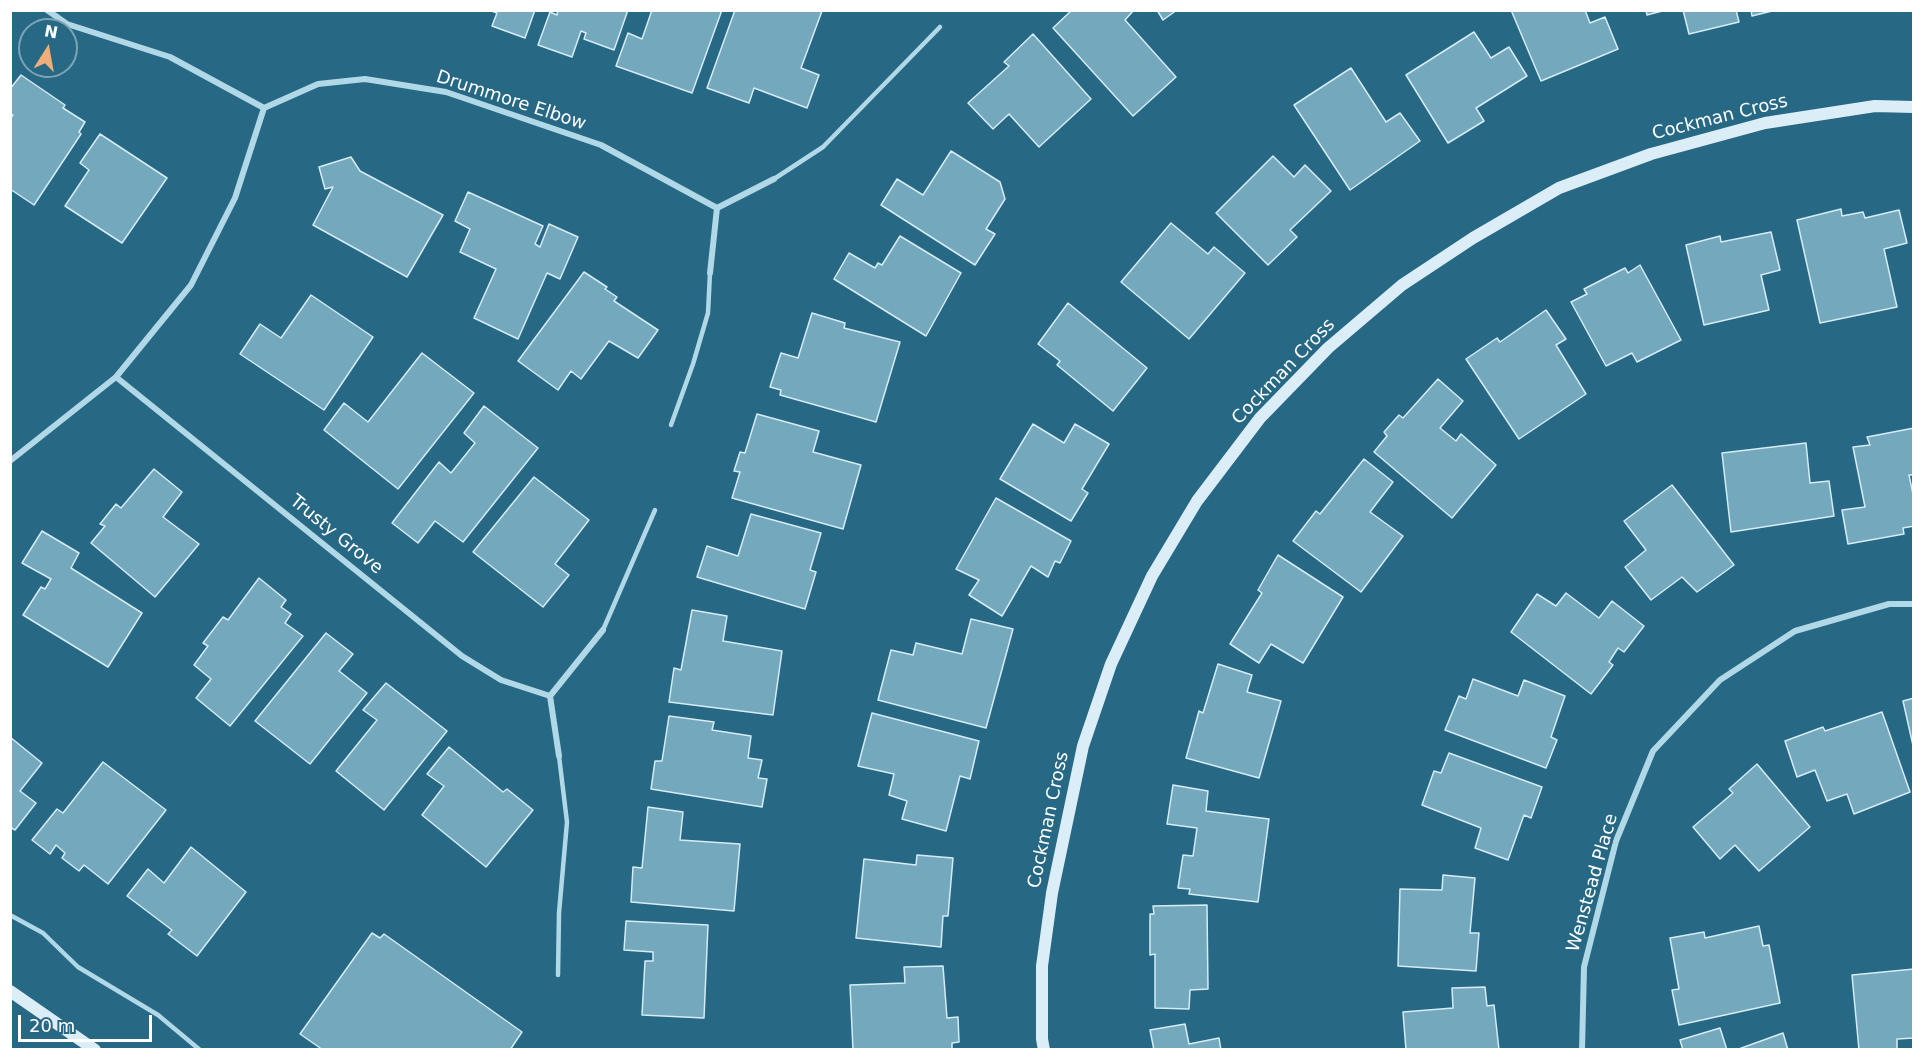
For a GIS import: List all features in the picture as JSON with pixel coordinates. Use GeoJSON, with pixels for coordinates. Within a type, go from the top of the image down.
{"type":"FeatureCollection","features":[{"type":"Feature","properties":{"kind":"street"},"geometry":{"type":"LineString","coordinates":[[10,461],[116,377],[191,285],[235,198],[264,108],[170,57],[67,24],[47,10]]}},
{"type":"Feature","properties":{"kind":"street","name":"Drummore Elbow"},"geometry":{"type":"LineString","coordinates":[[264,108],[318,84],[365,79],[446,92],[601,145],[717,208]]}},
{"type":"Feature","properties":{"kind":"street","name":"Cockman Cross"},"geometry":{"type":"LineString","coordinates":[[1044,1050],[1042,966],[1052,893],[1083,746],[1111,664],[1152,576],[1197,501],[1260,417],[1328,348],[1402,285],[1473,238],[1559,188],[1651,154],[1765,123],[1875,106],[1914,107]]}},
{"type":"Feature","properties":{"kind":"street"},"geometry":{"type":"LineString","coordinates":[[710,273],[717,208],[774,179]]}},
{"type":"Feature","properties":{"kind":"street","name":"Trusty Grove"},"geometry":{"type":"LineString","coordinates":[[116,377],[462,656],[501,680],[550,696]]}},
{"type":"Feature","properties":{"kind":"street","name":"Wenstead Place"},"geometry":{"type":"LineString","coordinates":[[1582,1050],[1584,968],[1616,841],[1653,751],[1720,680],[1795,631],[1889,604],[1914,604]]}},
{"type":"Feature","properties":{"kind":"street"},"geometry":{"type":"LineString","coordinates":[[559,756],[550,696],[603,630]]}},
{"type":"Feature","properties":{"kind":"street"},"geometry":{"type":"LineString","coordinates":[[10,991],[95,1050]]}},
{"type":"Feature","properties":{"kind":"lane"},"geometry":{"type":"LineString","coordinates":[[774,179],[823,147],[939,27]]}},
{"type":"Feature","properties":{"kind":"lane"},"geometry":{"type":"LineString","coordinates":[[671,425],[708,313],[710,273]]}},
{"type":"Feature","properties":{"kind":"lane"},"geometry":{"type":"LineString","coordinates":[[603,630],[656,510]]}},
{"type":"Feature","properties":{"kind":"lane"},"geometry":{"type":"LineString","coordinates":[[558,975],[559,913],[567,822],[559,756]]}},
{"type":"Feature","properties":{"kind":"lane"},"geometry":{"type":"LineString","coordinates":[[10,915],[43,933],[78,967],[158,1015],[200,1050]]}},
{"type":"Feature","properties":{"kind":"building"},"geometry":{"type":"Polygon","coordinates":[[[489,10],[535,10],[525,38],[492,26],[497,13],[489,10]]]}},
{"type":"Feature","properties":{"kind":"building"},"geometry":{"type":"Polygon","coordinates":[[[558,10],[628,10],[614,50],[584,39],[586,33],[581,31],[572,57],[538,45],[550,12],[557,15],[558,10]]]}},
{"type":"Feature","properties":{"kind":"building"},"geometry":{"type":"Polygon","coordinates":[[[652,10],[722,10],[692,93],[616,66],[628,33],[642,39],[652,10]]]}},
{"type":"Feature","properties":{"kind":"building"},"geometry":{"type":"Polygon","coordinates":[[[735,10],[822,11],[801,68],[819,75],[807,108],[754,88],[749,103],[707,88],[735,10]]]}},
{"type":"Feature","properties":{"kind":"building"},"geometry":{"type":"Polygon","coordinates":[[[1072,10],[1134,10],[1125,20],[1176,77],[1133,116],[1053,28],[1072,10]]]}},
{"type":"Feature","properties":{"kind":"building"},"geometry":{"type":"Polygon","coordinates":[[[1157,10],[1177,10],[1163,20],[1157,10]]]}},
{"type":"Feature","properties":{"kind":"building"},"geometry":{"type":"Polygon","coordinates":[[[1511,10],[1585,10],[1590,23],[1605,17],[1618,49],[1541,81],[1511,10]]]}},
{"type":"Feature","properties":{"kind":"building"},"geometry":{"type":"Polygon","coordinates":[[[1646,10],[1666,10],[1647,15],[1646,10]]]}},
{"type":"Feature","properties":{"kind":"building"},"geometry":{"type":"Polygon","coordinates":[[[1683,10],[1736,10],[1739,22],[1689,34],[1683,10]]]}},
{"type":"Feature","properties":{"kind":"building"},"geometry":{"type":"Polygon","coordinates":[[[1751,10],[1776,10],[1752,16],[1751,10]]]}},
{"type":"Feature","properties":{"kind":"building"},"geometry":{"type":"Polygon","coordinates":[[[1474,32],[1491,58],[1509,47],[1527,76],[1476,108],[1484,121],[1448,143],[1406,75],[1474,32]]]}},
{"type":"Feature","properties":{"kind":"building"},"geometry":{"type":"Polygon","coordinates":[[[1033,34],[1091,99],[1039,147],[1009,114],[993,129],[968,103],[1009,66],[1004,62],[1033,34]]]}},
{"type":"Feature","properties":{"kind":"building"},"geometry":{"type":"Polygon","coordinates":[[[1351,68],[1386,122],[1400,113],[1420,141],[1350,190],[1294,105],[1351,68]]]}},
{"type":"Feature","properties":{"kind":"building"},"geometry":{"type":"Polygon","coordinates":[[[19,78],[25,78],[65,105],[63,108],[85,122],[79,132],[81,134],[34,205],[10,189],[10,119],[13,115],[10,114],[10,89],[19,78]]]}},
{"type":"Feature","properties":{"kind":"building"},"geometry":{"type":"Polygon","coordinates":[[[100,134],[167,178],[122,243],[65,206],[89,170],[80,163],[100,134]]]}},
{"type":"Feature","properties":{"kind":"building"},"geometry":{"type":"Polygon","coordinates":[[[951,151],[1000,182],[1005,199],[986,229],[995,234],[975,265],[881,205],[897,179],[923,195],[951,151]]]}},
{"type":"Feature","properties":{"kind":"building"},"geometry":{"type":"Polygon","coordinates":[[[1273,156],[1294,177],[1305,165],[1331,191],[1290,230],[1297,237],[1268,265],[1216,213],[1273,156]]]}},
{"type":"Feature","properties":{"kind":"building"},"geometry":{"type":"Polygon","coordinates":[[[351,157],[360,171],[443,215],[407,277],[313,225],[333,187],[325,189],[319,167],[351,157]]]}},
{"type":"Feature","properties":{"kind":"building"},"geometry":{"type":"Polygon","coordinates":[[[468,192],[543,226],[535,244],[540,247],[549,224],[578,237],[560,279],[547,273],[518,339],[474,318],[496,269],[460,252],[470,229],[455,221],[468,192]]]}},
{"type":"Feature","properties":{"kind":"building"},"geometry":{"type":"Polygon","coordinates":[[[1841,209],[1842,216],[1863,212],[1865,218],[1899,210],[1907,243],[1884,249],[1897,307],[1820,323],[1797,220],[1841,209]]]}},
{"type":"Feature","properties":{"kind":"building"},"geometry":{"type":"Polygon","coordinates":[[[1171,223],[1208,254],[1214,247],[1245,273],[1189,339],[1121,282],[1171,223]]]}},
{"type":"Feature","properties":{"kind":"building"},"geometry":{"type":"Polygon","coordinates":[[[1771,232],[1780,270],[1761,275],[1769,310],[1704,325],[1686,245],[1720,236],[1721,242],[1771,232]]]}},
{"type":"Feature","properties":{"kind":"building"},"geometry":{"type":"Polygon","coordinates":[[[900,236],[961,273],[926,336],[834,279],[849,253],[875,268],[878,263],[882,265],[900,236]]]}},
{"type":"Feature","properties":{"kind":"building"},"geometry":{"type":"Polygon","coordinates":[[[1640,265],[1681,340],[1637,362],[1632,353],[1606,366],[1571,302],[1587,294],[1584,289],[1625,268],[1628,273],[1640,265]]]}},
{"type":"Feature","properties":{"kind":"building"},"geometry":{"type":"Polygon","coordinates":[[[584,272],[607,287],[605,289],[617,297],[614,301],[658,330],[638,358],[609,341],[581,379],[571,371],[558,390],[518,361],[584,272]]]}},
{"type":"Feature","properties":{"kind":"building"},"geometry":{"type":"Polygon","coordinates":[[[311,295],[373,337],[324,410],[240,354],[260,324],[281,338],[311,295]]]}},
{"type":"Feature","properties":{"kind":"building"},"geometry":{"type":"Polygon","coordinates":[[[1068,303],[1147,368],[1113,411],[1057,365],[1060,361],[1038,344],[1068,303]]]}},
{"type":"Feature","properties":{"kind":"building"},"geometry":{"type":"Polygon","coordinates":[[[1546,310],[1566,339],[1556,345],[1586,394],[1519,439],[1466,359],[1497,338],[1500,342],[1546,310]]]}},
{"type":"Feature","properties":{"kind":"building"},"geometry":{"type":"Polygon","coordinates":[[[812,313],[845,323],[844,328],[900,342],[876,422],[780,395],[781,390],[770,387],[781,353],[798,358],[812,313]]]}},
{"type":"Feature","properties":{"kind":"building"},"geometry":{"type":"Polygon","coordinates":[[[422,353],[474,393],[398,489],[324,430],[344,403],[368,422],[422,353]]]}},
{"type":"Feature","properties":{"kind":"building"},"geometry":{"type":"Polygon","coordinates":[[[1438,379],[1463,401],[1440,428],[1456,441],[1461,434],[1496,465],[1452,518],[1374,452],[1387,436],[1384,432],[1399,415],[1403,418],[1438,379]]]}},
{"type":"Feature","properties":{"kind":"building"},"geometry":{"type":"Polygon","coordinates":[[[484,406],[538,448],[463,542],[435,521],[418,543],[392,523],[439,462],[451,473],[475,443],[464,433],[484,406]]]}},
{"type":"Feature","properties":{"kind":"building"},"geometry":{"type":"Polygon","coordinates":[[[757,414],[819,431],[813,452],[861,465],[843,529],[732,498],[740,472],[734,471],[740,452],[745,453],[757,414]]]}},
{"type":"Feature","properties":{"kind":"building"},"geometry":{"type":"Polygon","coordinates":[[[1033,424],[1064,443],[1075,424],[1109,444],[1082,489],[1088,493],[1071,521],[1000,479],[1033,424]]]}},
{"type":"Feature","properties":{"kind":"building"},"geometry":{"type":"Polygon","coordinates":[[[1914,428],[1914,475],[1909,475],[1914,499],[1914,526],[1903,528],[1904,534],[1848,544],[1842,510],[1865,507],[1853,447],[1870,445],[1867,437],[1914,428]]]}},
{"type":"Feature","properties":{"kind":"building"},"geometry":{"type":"Polygon","coordinates":[[[1806,443],[1810,483],[1829,481],[1834,516],[1731,532],[1722,453],[1806,443]]]}},
{"type":"Feature","properties":{"kind":"building"},"geometry":{"type":"Polygon","coordinates":[[[1364,459],[1393,482],[1370,512],[1403,536],[1361,592],[1293,541],[1316,511],[1320,514],[1364,459]]]}},
{"type":"Feature","properties":{"kind":"building"},"geometry":{"type":"Polygon","coordinates":[[[154,469],[182,492],[163,517],[199,544],[155,597],[91,543],[105,526],[100,524],[116,504],[121,508],[154,469]]]}},
{"type":"Feature","properties":{"kind":"building"},"geometry":{"type":"Polygon","coordinates":[[[534,477],[589,520],[555,564],[569,575],[543,607],[473,552],[534,477]]]}},
{"type":"Feature","properties":{"kind":"building"},"geometry":{"type":"Polygon","coordinates":[[[1672,485],[1734,565],[1697,592],[1682,577],[1651,600],[1625,567],[1646,550],[1624,521],[1672,485]]]}},
{"type":"Feature","properties":{"kind":"building"},"geometry":{"type":"Polygon","coordinates":[[[996,498],[1071,541],[1060,563],[1055,561],[1048,577],[1031,566],[1002,616],[969,595],[979,580],[956,569],[996,498]]]}},
{"type":"Feature","properties":{"kind":"building"},"geometry":{"type":"Polygon","coordinates":[[[751,514],[821,533],[810,570],[816,572],[805,609],[697,577],[707,546],[738,556],[751,514]]]}},
{"type":"Feature","properties":{"kind":"building"},"geometry":{"type":"Polygon","coordinates":[[[42,531],[79,553],[71,568],[142,613],[108,667],[23,615],[41,587],[45,589],[51,579],[22,563],[42,531]]]}},
{"type":"Feature","properties":{"kind":"building"},"geometry":{"type":"Polygon","coordinates":[[[1278,555],[1343,597],[1303,663],[1271,644],[1259,663],[1230,644],[1262,593],[1258,590],[1278,555]]]}},
{"type":"Feature","properties":{"kind":"building"},"geometry":{"type":"Polygon","coordinates":[[[259,578],[286,600],[281,607],[291,614],[285,623],[303,636],[230,726],[196,698],[211,679],[194,665],[208,646],[203,643],[223,617],[228,620],[259,578]]]}},
{"type":"Feature","properties":{"kind":"building"},"geometry":{"type":"Polygon","coordinates":[[[1566,593],[1599,618],[1612,601],[1644,626],[1624,652],[1618,648],[1609,662],[1613,665],[1591,694],[1511,632],[1537,594],[1556,606],[1566,593]]]}},
{"type":"Feature","properties":{"kind":"building"},"geometry":{"type":"Polygon","coordinates":[[[692,610],[727,616],[723,641],[782,651],[773,715],[669,702],[674,668],[681,670],[692,610]]]}},
{"type":"Feature","properties":{"kind":"building"},"geometry":{"type":"Polygon","coordinates":[[[971,619],[1013,629],[986,728],[878,700],[891,650],[913,655],[916,643],[962,654],[971,619]]]}},
{"type":"Feature","properties":{"kind":"building"},"geometry":{"type":"Polygon","coordinates":[[[326,633],[353,654],[339,671],[367,693],[310,764],[255,721],[326,633]]]}},
{"type":"Feature","properties":{"kind":"building"},"geometry":{"type":"Polygon","coordinates":[[[1218,664],[1252,675],[1247,692],[1281,701],[1259,778],[1186,758],[1199,711],[1203,713],[1218,664]]]}},
{"type":"Feature","properties":{"kind":"building"},"geometry":{"type":"Polygon","coordinates":[[[1473,679],[1518,696],[1524,680],[1565,696],[1551,737],[1557,740],[1546,768],[1445,730],[1459,696],[1466,699],[1473,679]]]}},
{"type":"Feature","properties":{"kind":"building"},"geometry":{"type":"Polygon","coordinates":[[[386,683],[447,731],[384,810],[336,771],[377,720],[363,710],[386,683]]]}},
{"type":"Feature","properties":{"kind":"building"},"geometry":{"type":"Polygon","coordinates":[[[1914,698],[1914,750],[1903,701],[1914,698]]]}},
{"type":"Feature","properties":{"kind":"building"},"geometry":{"type":"Polygon","coordinates":[[[1882,712],[1910,792],[1854,814],[1847,794],[1827,801],[1815,770],[1797,777],[1785,741],[1823,727],[1825,731],[1882,712]]]}},
{"type":"Feature","properties":{"kind":"building"},"geometry":{"type":"Polygon","coordinates":[[[872,713],[979,741],[970,779],[960,776],[946,831],[902,819],[907,801],[889,795],[894,774],[858,766],[872,713]]]}},
{"type":"Feature","properties":{"kind":"building"},"geometry":{"type":"Polygon","coordinates":[[[669,716],[714,722],[712,730],[751,736],[748,758],[762,760],[758,778],[767,779],[762,807],[651,789],[655,761],[662,761],[669,716]]]}},
{"type":"Feature","properties":{"kind":"building"},"geometry":{"type":"Polygon","coordinates":[[[10,737],[42,763],[20,791],[36,803],[15,830],[10,827],[10,737]]]}},
{"type":"Feature","properties":{"kind":"building"},"geometry":{"type":"Polygon","coordinates":[[[449,747],[503,792],[507,789],[533,810],[486,867],[422,815],[444,786],[427,774],[449,747]]]}},
{"type":"Feature","properties":{"kind":"building"},"geometry":{"type":"Polygon","coordinates":[[[1449,753],[1542,787],[1531,818],[1524,815],[1508,860],[1475,848],[1481,828],[1422,805],[1434,771],[1441,773],[1449,753]]]}},
{"type":"Feature","properties":{"kind":"building"},"geometry":{"type":"Polygon","coordinates":[[[103,762],[166,810],[108,884],[84,865],[79,871],[62,858],[65,853],[56,845],[50,854],[32,840],[57,809],[63,813],[103,762]]]}},
{"type":"Feature","properties":{"kind":"building"},"geometry":{"type":"Polygon","coordinates":[[[1757,764],[1810,827],[1759,871],[1735,845],[1720,859],[1693,827],[1733,793],[1729,789],[1757,764]]]}},
{"type":"Feature","properties":{"kind":"building"},"geometry":{"type":"Polygon","coordinates":[[[1173,785],[1208,791],[1206,811],[1269,819],[1258,902],[1189,894],[1190,889],[1178,888],[1183,855],[1193,856],[1197,828],[1167,824],[1173,785]]]}},
{"type":"Feature","properties":{"kind":"building"},"geometry":{"type":"Polygon","coordinates":[[[648,807],[683,812],[680,840],[740,844],[734,911],[631,902],[633,867],[642,868],[648,807]]]}},
{"type":"Feature","properties":{"kind":"building"},"geometry":{"type":"Polygon","coordinates":[[[191,847],[246,892],[197,956],[168,934],[172,930],[127,896],[148,869],[164,883],[191,847]]]}},
{"type":"Feature","properties":{"kind":"building"},"geometry":{"type":"Polygon","coordinates":[[[917,855],[953,858],[948,916],[943,916],[941,947],[856,938],[864,859],[916,865],[917,855]]]}},
{"type":"Feature","properties":{"kind":"building"},"geometry":{"type":"Polygon","coordinates":[[[1443,875],[1475,878],[1470,933],[1479,933],[1476,971],[1398,966],[1400,889],[1442,890],[1443,875]]]}},
{"type":"Feature","properties":{"kind":"building"},"geometry":{"type":"Polygon","coordinates":[[[1207,905],[1208,989],[1190,990],[1189,1009],[1155,1008],[1155,954],[1150,955],[1150,914],[1154,914],[1153,906],[1207,905]]]}},
{"type":"Feature","properties":{"kind":"building"},"geometry":{"type":"Polygon","coordinates":[[[626,921],[708,925],[704,1018],[642,1015],[645,961],[653,961],[653,952],[624,950],[626,921]]]}},
{"type":"Feature","properties":{"kind":"building"},"geometry":{"type":"Polygon","coordinates":[[[1759,926],[1763,946],[1769,945],[1780,1003],[1679,1025],[1672,990],[1679,989],[1670,938],[1704,932],[1705,938],[1759,926]]]}},
{"type":"Feature","properties":{"kind":"building"},"geometry":{"type":"Polygon","coordinates":[[[372,933],[380,938],[384,934],[522,1032],[510,1050],[323,1050],[300,1034],[372,933]]]}},
{"type":"Feature","properties":{"kind":"building"},"geometry":{"type":"Polygon","coordinates":[[[943,966],[947,1018],[958,1017],[959,1042],[952,1043],[952,1050],[853,1050],[850,985],[905,983],[904,967],[943,966]]]}},
{"type":"Feature","properties":{"kind":"building"},"geometry":{"type":"Polygon","coordinates":[[[1914,969],[1914,1038],[1897,1039],[1897,1050],[1859,1050],[1852,975],[1914,969]]]}},
{"type":"Feature","properties":{"kind":"building"},"geometry":{"type":"Polygon","coordinates":[[[1485,987],[1487,1006],[1494,1005],[1499,1050],[1406,1050],[1403,1012],[1453,1008],[1452,988],[1485,987]]]}},
{"type":"Feature","properties":{"kind":"building"},"geometry":{"type":"Polygon","coordinates":[[[1185,1024],[1189,1044],[1219,1038],[1221,1050],[1154,1050],[1150,1030],[1185,1024]]]}},
{"type":"Feature","properties":{"kind":"building"},"geometry":{"type":"Polygon","coordinates":[[[1720,1028],[1727,1050],[1683,1050],[1680,1040],[1720,1028]]]}},
{"type":"Feature","properties":{"kind":"building"},"geometry":{"type":"Polygon","coordinates":[[[1783,1033],[1788,1050],[1736,1050],[1783,1033]]]}}]}
